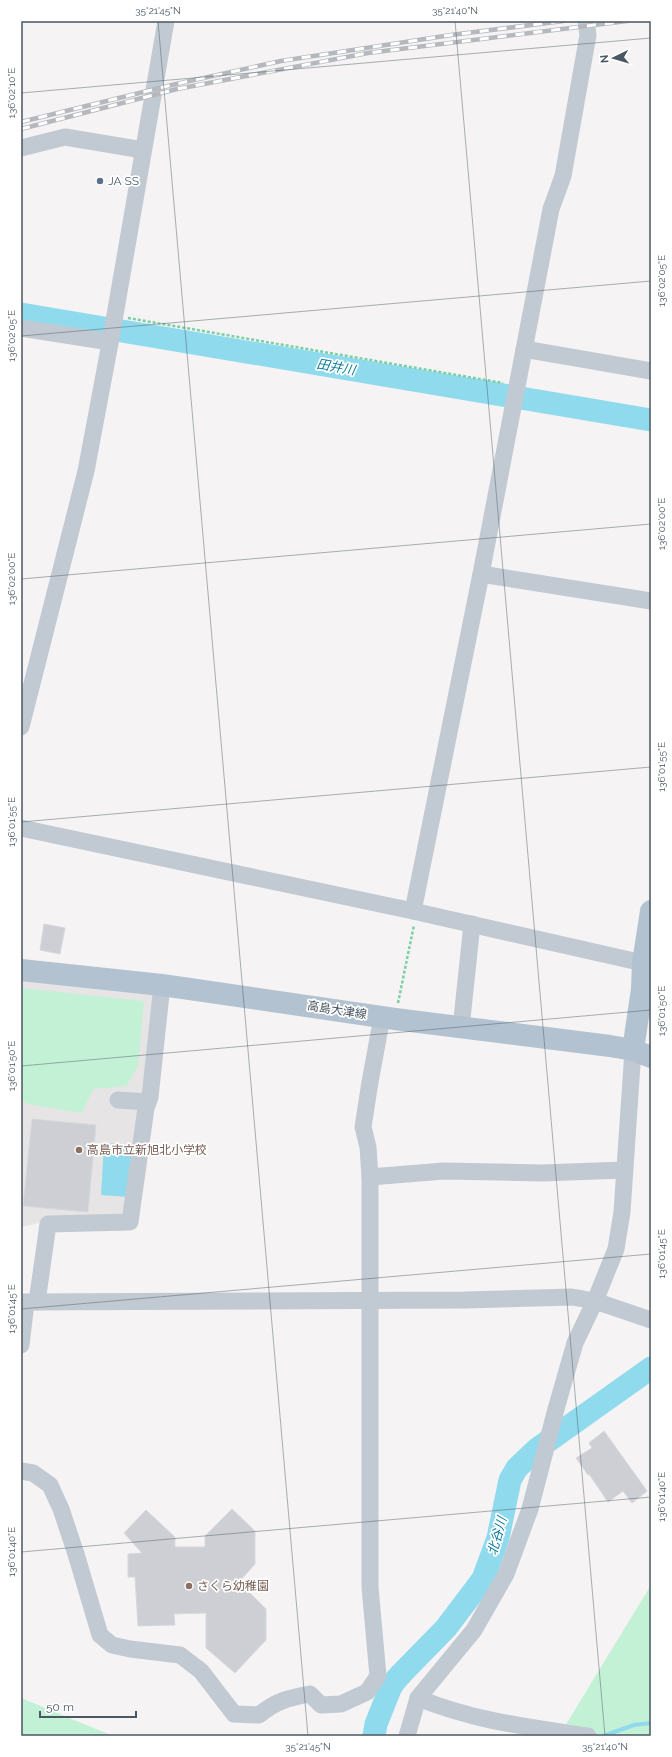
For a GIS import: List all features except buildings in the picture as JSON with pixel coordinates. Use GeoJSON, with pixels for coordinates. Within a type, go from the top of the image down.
{"type":"FeatureCollection","features":[{"type":"Feature","properties":{"kind":"main road"},"geometry":{"type":"LineString","coordinates":[[642,1053],[646,989],[643,963],[651,911]]}},
{"type":"Feature","properties":{"kind":"main road","name":"高島大津線"},"geometry":{"type":"LineString","coordinates":[[21,970],[162,985],[461,1028],[610,1046],[642,1053]]}},
{"type":"Feature","properties":{"kind":"street"},"geometry":{"type":"LineString","coordinates":[[21,727],[86,471],[166,21]]}},
{"type":"Feature","properties":{"kind":"street"},"geometry":{"type":"LineString","coordinates":[[413,911],[481,574],[551,209],[563,176],[588,35],[586,21]]}},
{"type":"Feature","properties":{"kind":"street"},"geometry":{"type":"LineString","coordinates":[[21,148],[65,137],[144,150]]}},
{"type":"Feature","properties":{"kind":"street"},"geometry":{"type":"LineString","coordinates":[[21,328],[112,330]]}},
{"type":"Feature","properties":{"kind":"street"},"geometry":{"type":"LineString","coordinates":[[524,349],[651,371]]}},
{"type":"Feature","properties":{"kind":"street"},"geometry":{"type":"LineString","coordinates":[[481,574],[651,601]]}},
{"type":"Feature","properties":{"kind":"street"},"geometry":{"type":"LineString","coordinates":[[21,828],[413,911],[643,963]]}},
{"type":"Feature","properties":{"kind":"street"},"geometry":{"type":"LineString","coordinates":[[461,1028],[472,924]]}},
{"type":"Feature","properties":{"kind":"street"},"geometry":{"type":"LineString","coordinates":[[21,1346],[28,1302],[48,1224],[130,1222],[146,1108],[150,1097],[162,985]]}},
{"type":"Feature","properties":{"kind":"street"},"geometry":{"type":"LineString","coordinates":[[21,1471],[33,1473],[50,1485],[61,1509],[76,1554],[100,1635],[112,1645],[130,1649],[180,1655],[201,1671],[234,1714],[259,1715],[272,1705],[288,1698],[310,1694],[321,1705],[341,1704],[367,1692],[378,1676],[370,1587],[370,1177],[368,1147],[363,1127],[370,1082],[389,1018]]}},
{"type":"Feature","properties":{"kind":"street"},"geometry":{"type":"LineString","coordinates":[[407,1736],[418,1698],[474,1630],[506,1574],[530,1509],[575,1343],[595,1301],[616,1249],[622,1212],[624,1170],[642,1053]]}},
{"type":"Feature","properties":{"kind":"street"},"geometry":{"type":"LineString","coordinates":[[118,1100],[148,1102]]}},
{"type":"Feature","properties":{"kind":"street"},"geometry":{"type":"LineString","coordinates":[[370,1177],[444,1171],[542,1173],[624,1170]]}},
{"type":"Feature","properties":{"kind":"street"},"geometry":{"type":"LineString","coordinates":[[28,1302],[572,1297],[595,1301],[651,1320]]}},
{"type":"Feature","properties":{"kind":"street"},"geometry":{"type":"LineString","coordinates":[[418,1698],[443,1708],[508,1725],[588,1736]]}},
{"type":"Feature","properties":{"kind":"path"},"geometry":{"type":"LineString","coordinates":[[112,330],[517,385]]}},
{"type":"Feature","properties":{"kind":"path"},"geometry":{"type":"LineString","coordinates":[[389,1018],[416,916],[413,911]]}},
{"type":"Feature","properties":{"kind":"shaded area","name":"高島市立新旭北小学校"},"geometry":{"type":"Polygon","coordinates":[[[21,976],[152,991],[154,1001],[143,1099],[123,1212],[116,1217],[43,1217],[39,1223],[21,1227],[21,976]]]}},
{"type":"Feature","properties":{"kind":"green space"},"geometry":{"type":"Polygon","coordinates":[[[21,988],[144,1001],[138,1066],[126,1086],[93,1089],[82,1113],[27,1104],[21,1098],[21,988]]]}},
{"type":"Feature","properties":{"kind":"green space"},"geometry":{"type":"Polygon","coordinates":[[[651,1585],[651,1736],[559,1736],[651,1585]]]}},
{"type":"Feature","properties":{"kind":"green space"},"geometry":{"type":"Polygon","coordinates":[[[21,1698],[113,1736],[21,1736],[21,1698]]]}},
{"type":"Feature","properties":{"kind":"water"},"geometry":{"type":"Polygon","coordinates":[[[104,1143],[133,1145],[129,1197],[101,1195],[104,1143]]]}},
{"type":"Feature","properties":{"kind":"waterway","name":"田井川"},"geometry":{"type":"LineString","coordinates":[[21,314],[651,420]]}},
{"type":"Feature","properties":{"kind":"waterway","name":"北谷川"},"geometry":{"type":"LineString","coordinates":[[374,1736],[376,1724],[394,1682],[446,1628],[483,1579],[498,1538],[510,1480],[517,1468],[537,1449],[651,1368]]}},
{"type":"Feature","properties":{"kind":"waterway"},"geometry":{"type":"LineString","coordinates":[[603,1736],[634,1725],[651,1723]]}},
{"type":"Feature","properties":{"kind":"railway"},"geometry":{"type":"LineString","coordinates":[[21,122],[176,84],[281,61],[451,35],[563,21]]}},
{"type":"Feature","properties":{"kind":"railway"},"geometry":{"type":"LineString","coordinates":[[21,129],[177,89],[368,53],[627,21]]}},
{"type":"Feature","properties":{"kind":"place","name":"JA SS"},"geometry":{"type":"Point","coordinates":[100,181]}},
{"type":"Feature","properties":{"kind":"place","name":"高島市立新旭北小学校"},"geometry":{"type":"Point","coordinates":[79,1150]}},
{"type":"Feature","properties":{"kind":"place","name":"さくら幼稚園"},"geometry":{"type":"Point","coordinates":[189,1586]}}]}
